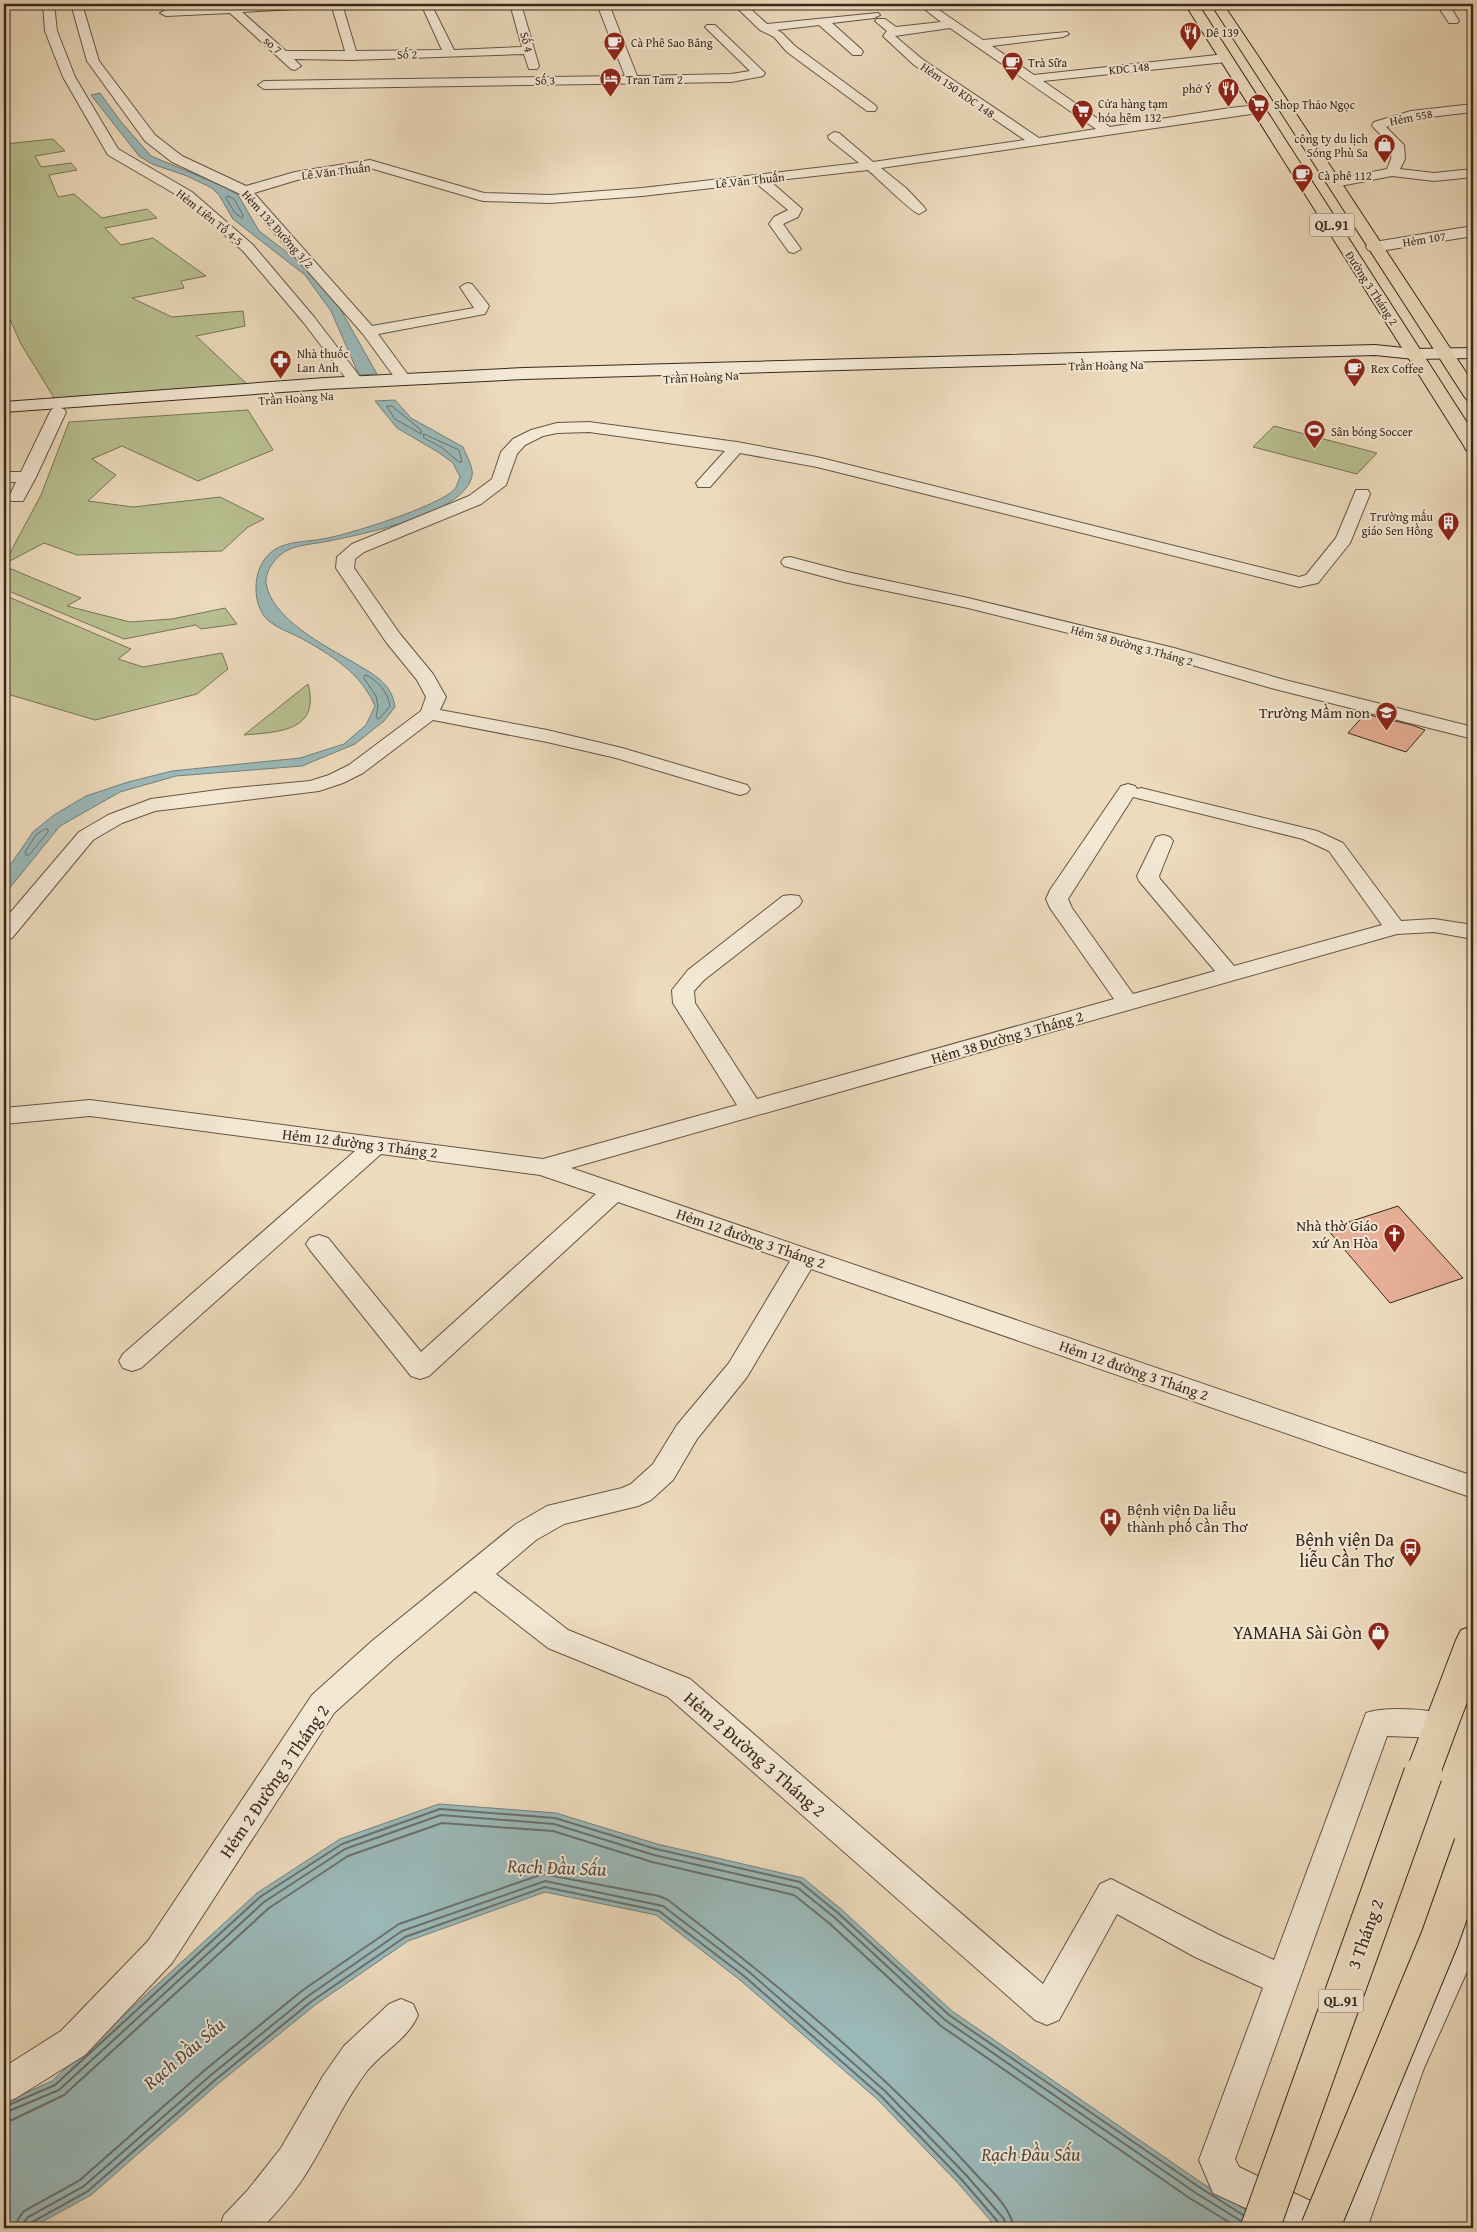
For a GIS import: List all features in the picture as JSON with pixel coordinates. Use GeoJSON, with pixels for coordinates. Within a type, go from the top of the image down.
{"type":"FeatureCollection","features":[{"type":"Feature","properties":{"kind":"highway"},"geometry":{"type":"LineString","coordinates":[[1195,10],[1221,9]]}},
{"type":"Feature","properties":{"kind":"highway","name":"Đường 3 Tháng 2"},"geometry":{"type":"LineString","coordinates":[[1221,9],[1335,182],[1374,247],[1472,392]]}},
{"type":"Feature","properties":{"kind":"highway","name":"Đường 3 Tháng 2"},"geometry":{"type":"LineString","coordinates":[[1195,10],[1258,109],[1406,353],[1473,446]]}},
{"type":"Feature","properties":{"kind":"highway"},"geometry":{"type":"LineString","coordinates":[[1211,33],[1236,32]]}},
{"type":"Feature","properties":{"kind":"highway","name":"3 Tháng 2"},"geometry":{"type":"LineString","coordinates":[[1260,2228],[1473,1640]]}},
{"type":"Feature","properties":{"kind":"highway"},"geometry":{"type":"LineString","coordinates":[[1320,2228],[1440,1938],[1473,1845]]}},
{"type":"Feature","properties":{"kind":"main road","name":"Hẻm 107"},"geometry":{"type":"LineString","coordinates":[[1374,247],[1473,231]]}},
{"type":"Feature","properties":{"kind":"main road","name":"Trần Hoàng Na"},"geometry":{"type":"LineString","coordinates":[[4,413],[58,412],[407,385],[1381,358],[1406,353],[1471,352]]}},
{"type":"Feature","properties":{"kind":"main road","name":"Trần Hoàng Na"},"geometry":{"type":"LineString","coordinates":[[4,407],[58,406],[198,392],[358,388]]}},
{"type":"Feature","properties":{"kind":"street","name":"Hẻm Liên Tổ 4-5"},"geometry":{"type":"LineString","coordinates":[[48,4],[51,31],[69,77],[113,152],[187,195],[248,248],[309,320],[358,388]]}},
{"type":"Feature","properties":{"kind":"street","name":"Hẻm 132 Đường 3/2"},"geometry":{"type":"LineString","coordinates":[[76,4],[93,61],[150,138],[177,159],[245,190],[368,331],[407,385]]}},
{"type":"Feature","properties":{"kind":"street"},"geometry":{"type":"LineString","coordinates":[[166,13],[231,8],[335,4],[352,56]]}},
{"type":"Feature","properties":{"kind":"street"},"geometry":{"type":"LineString","coordinates":[[426,4],[450,54]]}},
{"type":"Feature","properties":{"kind":"street","name":"Số 4"},"geometry":{"type":"LineString","coordinates":[[516,4],[530,50],[536,80]]}},
{"type":"Feature","properties":{"kind":"street"},"geometry":{"type":"LineString","coordinates":[[603,4],[632,79]]}},
{"type":"Feature","properties":{"kind":"street"},"geometry":{"type":"LineString","coordinates":[[739,4],[765,32],[778,35],[791,49],[871,108]]}},
{"type":"Feature","properties":{"kind":"street"},"geometry":{"type":"LineString","coordinates":[[858,4],[893,32],[951,24]]}},
{"type":"Feature","properties":{"kind":"street"},"geometry":{"type":"LineString","coordinates":[[923,4],[1107,131]]}},
{"type":"Feature","properties":{"kind":"street"},"geometry":{"type":"LineString","coordinates":[[1450,4],[1447,11],[1454,21]]}},
{"type":"Feature","properties":{"kind":"street","name":"so 7"},"geometry":{"type":"LineString","coordinates":[[231,8],[285,55],[312,84]]}},
{"type":"Feature","properties":{"kind":"street"},"geometry":{"type":"LineString","coordinates":[[765,32],[874,15]]}},
{"type":"Feature","properties":{"kind":"street"},"geometry":{"type":"LineString","coordinates":[[823,22],[857,52]]}},
{"type":"Feature","properties":{"kind":"street","name":"Số 3"},"geometry":{"type":"LineString","coordinates":[[264,85],[731,78],[759,73],[711,27]]}},
{"type":"Feature","properties":{"kind":"street","name":"Hẻm 150 KDC 148"},"geometry":{"type":"LineString","coordinates":[[893,32],[889,36],[918,62],[1036,142]]}},
{"type":"Feature","properties":{"kind":"street"},"geometry":{"type":"LineString","coordinates":[[980,44],[1062,34]]}},
{"type":"Feature","properties":{"kind":"street"},"geometry":{"type":"LineString","coordinates":[[723,39],[737,38]]}},
{"type":"Feature","properties":{"kind":"street","name":"Số 2"},"geometry":{"type":"LineString","coordinates":[[285,55],[352,56],[530,50]]}},
{"type":"Feature","properties":{"kind":"street","name":"KDC 148"},"geometry":{"type":"LineString","coordinates":[[1031,79],[1226,58]]}},
{"type":"Feature","properties":{"kind":"street","name":"Hẻm 558"},"geometry":{"type":"LineString","coordinates":[[1392,172],[1398,159],[1398,145],[1378,125],[1411,115],[1473,108]]}},
{"type":"Feature","properties":{"kind":"street","name":"Lê Văn Thuấn"},"geometry":{"type":"LineString","coordinates":[[245,190],[295,176],[370,164],[483,197],[550,199],[759,179],[869,166],[1258,109]]}},
{"type":"Feature","properties":{"kind":"street"},"geometry":{"type":"LineString","coordinates":[[834,136],[901,191],[919,210]]}},
{"type":"Feature","properties":{"kind":"street"},"geometry":{"type":"LineString","coordinates":[[1335,182],[1392,172],[1434,177],[1473,173]]}},
{"type":"Feature","properties":{"kind":"street"},"geometry":{"type":"LineString","coordinates":[[759,179],[795,209],[793,214],[779,220],[776,224],[794,248]]}},
{"type":"Feature","properties":{"kind":"street"},"geometry":{"type":"LineString","coordinates":[[368,331],[480,311],[482,306],[466,287]]}},
{"type":"Feature","properties":{"kind":"street"},"geometry":{"type":"LineString","coordinates":[[17,497],[58,412]]}},
{"type":"Feature","properties":{"kind":"street"},"geometry":{"type":"LineString","coordinates":[[4,933],[86,836],[115,818],[151,806],[225,795],[312,787],[336,780],[356,768],[430,714],[436,697],[426,678],[393,638],[345,568],[346,557],[358,548],[482,496],[500,481],[508,452],[520,442],[537,433],[557,428],[589,427],[737,447],[808,460],[1299,582],[1312,579],[1344,539],[1362,494]]}},
{"type":"Feature","properties":{"kind":"street"},"geometry":{"type":"LineString","coordinates":[[704,483],[737,447]]}},
{"type":"Feature","properties":{"kind":"street"},"geometry":{"type":"LineString","coordinates":[[4,477],[28,476]]}},
{"type":"Feature","properties":{"kind":"street","name":"Hẻm 58 Đường 3 Tháng 2"},"geometry":{"type":"LineString","coordinates":[[790,562],[844,577],[968,603],[1167,652],[1278,684],[1473,733]]}},
{"type":"Feature","properties":{"kind":"street"},"geometry":{"type":"LineString","coordinates":[[430,714],[547,736],[612,752],[740,789]]}},
{"type":"Feature","properties":{"kind":"street"},"geometry":{"type":"LineString","coordinates":[[1128,1003],[1061,908],[1057,899],[1061,890],[1134,792],[1310,834],[1330,842],[1336,847],[1395,928]]}},
{"type":"Feature","properties":{"kind":"street"},"geometry":{"type":"LineString","coordinates":[[1163,841],[1148,876],[1150,881],[1230,975]]}},
{"type":"Feature","properties":{"kind":"street"},"geometry":{"type":"LineString","coordinates":[[751,1108],[684,1003],[683,990],[687,982],[791,901]]}},
{"type":"Feature","properties":{"kind":"street","name":"Hẻm 38 Đường 3 Tháng 2"},"geometry":{"type":"LineString","coordinates":[[543,1167],[1395,928],[1420,924],[1444,926],[1473,932]]}},
{"type":"Feature","properties":{"kind":"street","name":"Hẻm 12 đường 3 Tháng 2"},"geometry":{"type":"LineString","coordinates":[[4,1116],[90,1108],[543,1167],[1473,1488]]}},
{"type":"Feature","properties":{"kind":"street"},"geometry":{"type":"LineString","coordinates":[[132,1361],[376,1145]]}},
{"type":"Feature","properties":{"kind":"street"},"geometry":{"type":"LineString","coordinates":[[319,1244],[420,1369],[615,1191]]}},
{"type":"Feature","properties":{"kind":"street"},"geometry":{"type":"LineString","coordinates":[[474,1573],[526,1532],[557,1514],[628,1498],[652,1483],[663,1472],[687,1432],[738,1370],[805,1257]]}},
{"type":"Feature","properties":{"kind":"street","name":"Hẻm 2 Đường 3 Tháng 2"},"geometry":{"type":"LineString","coordinates":[[4,2086],[73,2042],[160,1952],[322,1704],[474,1573],[558,1639],[679,1688],[1047,2009],[1111,1894],[1208,1946],[1284,1981]]}},
{"type":"Feature","properties":{"kind":"street"},"geometry":{"type":"LineString","coordinates":[[1328,2228],[1226,2180],[1217,2160],[1284,1981],[1377,1722],[1441,1725]]}},
{"type":"Feature","properties":{"kind":"street"},"geometry":{"type":"LineString","coordinates":[[1349,2228],[1408,2065],[1473,1922]]}},
{"type":"Feature","properties":{"kind":"street"},"geometry":{"type":"LineString","coordinates":[[237,2228],[260,2204],[294,2161],[335,2088],[356,2058],[401,2014]]}},
{"type":"Feature","properties":{"kind":"green space"},"geometry":{"type":"Polygon","coordinates":[[[53,139],[65,151],[35,156],[41,167],[71,163],[77,170],[49,175],[58,197],[74,194],[102,218],[147,209],[157,218],[105,228],[121,245],[153,238],[206,276],[181,281],[184,288],[132,298],[172,317],[243,311],[245,326],[196,336],[249,386],[56,401],[21,344],[4,306],[4,144],[53,139]]]}},
{"type":"Feature","properties":{"kind":"green space"},"geometry":{"type":"Polygon","coordinates":[[[248,410],[273,450],[198,481],[122,446],[92,459],[116,475],[88,501],[133,507],[220,497],[264,519],[248,527],[222,551],[77,555],[44,543],[4,564],[41,495],[69,422],[248,410]]]}},
{"type":"Feature","properties":{"kind":"green space","name":"Sân bóng Soccer"},"geometry":{"type":"Polygon","coordinates":[[[1274,426],[1377,453],[1357,474],[1253,447],[1274,426]]]}},
{"type":"Feature","properties":{"kind":"green space"},"geometry":{"type":"Polygon","coordinates":[[[4,566],[81,598],[67,606],[130,622],[172,619],[225,608],[237,624],[201,629],[196,625],[124,639],[4,589],[4,566]]]}},
{"type":"Feature","properties":{"kind":"green space"},"geometry":{"type":"Polygon","coordinates":[[[4,595],[131,649],[118,659],[143,667],[222,653],[228,669],[197,694],[95,720],[4,693],[4,595]]]}},
{"type":"Feature","properties":{"kind":"green space"},"geometry":{"type":"Polygon","coordinates":[[[308,684],[310,700],[308,712],[302,720],[282,730],[244,735],[308,684]]]}},
{"type":"Feature","properties":{"kind":"water"},"geometry":{"type":"Polygon","coordinates":[[[100,93],[121,122],[151,156],[225,187],[238,195],[259,231],[297,260],[334,298],[377,374],[359,375],[331,311],[305,275],[233,219],[219,195],[212,188],[187,176],[152,164],[139,156],[91,95],[100,93]]]}},
{"type":"Feature","properties":{"kind":"water"},"geometry":{"type":"Polygon","coordinates":[[[395,400],[411,418],[463,447],[471,465],[472,473],[465,489],[451,501],[410,520],[365,533],[303,545],[288,550],[280,555],[272,564],[266,578],[270,596],[288,619],[314,639],[360,666],[386,685],[395,707],[384,721],[355,744],[302,766],[176,776],[120,792],[60,826],[4,895],[4,874],[33,832],[54,815],[86,796],[128,782],[172,771],[300,758],[344,744],[366,725],[375,706],[362,684],[334,658],[270,622],[264,616],[257,601],[256,584],[257,575],[264,560],[276,549],[290,544],[334,536],[391,519],[444,497],[455,489],[460,477],[453,463],[397,428],[375,401],[395,400]]]}},
{"type":"Feature","properties":{"kind":"water","name":"Rạch Đầu Sấu"},"geometry":{"type":"Polygon","coordinates":[[[439,1804],[556,1813],[657,1844],[803,1878],[841,1909],[952,2011],[1202,2183],[1275,2228],[997,2228],[958,2183],[877,2099],[740,1980],[656,1915],[545,1892],[408,1941],[315,2005],[219,2083],[91,2195],[31,2228],[4,2228],[4,2103],[52,2081],[257,1893],[340,1839],[439,1804]]]}},
{"type":"Feature","properties":{"kind":"building","name":"Trường Mầm non"},"geometry":{"type":"Polygon","coordinates":[[[1365,714],[1425,730],[1406,752],[1348,733],[1365,714]]]}},
{"type":"Feature","properties":{"kind":"building","name":"Nhà thờ Giáo xứ An Hòa"},"geometry":{"type":"Polygon","coordinates":[[[1398,1206],[1463,1278],[1390,1303],[1327,1229],[1398,1206]]]}},
{"type":"Feature","properties":{"kind":"place","name":"Dê 139"},"geometry":{"type":"Point","coordinates":[1190,51]}},
{"type":"Feature","properties":{"kind":"place","name":"Cà Phê Sao Băng"},"geometry":{"type":"Point","coordinates":[615,61]}},
{"type":"Feature","properties":{"kind":"place","name":"Trà Sữa"},"geometry":{"type":"Point","coordinates":[1012,81]}},
{"type":"Feature","properties":{"kind":"place","name":"Tran Tam 2"},"geometry":{"type":"Point","coordinates":[610,98]}},
{"type":"Feature","properties":{"kind":"place","name":"phở Ý"},"geometry":{"type":"Point","coordinates":[1228,107]}},
{"type":"Feature","properties":{"kind":"place","name":"Shop Thảo Ngọc"},"geometry":{"type":"Point","coordinates":[1258,123]}},
{"type":"Feature","properties":{"kind":"place","name":"Cửa hàng tạm hóa hẽm 132"},"geometry":{"type":"Point","coordinates":[1082,129]}},
{"type":"Feature","properties":{"kind":"place","name":"công ty du lịch Sóng Phù Sa"},"geometry":{"type":"Point","coordinates":[1384,164]}},
{"type":"Feature","properties":{"kind":"place","name":"Cà phê 112"},"geometry":{"type":"Point","coordinates":[1302,194]}},
{"type":"Feature","properties":{"kind":"place","name":"Nhà thuốc Lan Anh"},"geometry":{"type":"Point","coordinates":[281,379]}},
{"type":"Feature","properties":{"kind":"place","name":"Rex Coffee"},"geometry":{"type":"Point","coordinates":[1355,387]}},
{"type":"Feature","properties":{"kind":"place","name":"Sân bóng Soccer"},"geometry":{"type":"Point","coordinates":[1315,450]}},
{"type":"Feature","properties":{"kind":"place","name":"Trường mẩu giáo Sen Hồng"},"geometry":{"type":"Point","coordinates":[1449,542]}},
{"type":"Feature","properties":{"kind":"place","name":"Trường Mầm non"},"geometry":{"type":"Point","coordinates":[1386,731]}},
{"type":"Feature","properties":{"kind":"place","name":"Nhà thờ Giáo xứ An Hòa"},"geometry":{"type":"Point","coordinates":[1394,1253]}},
{"type":"Feature","properties":{"kind":"place","name":"Bệnh viện Da liễu thành phố Cần Thơ"},"geometry":{"type":"Point","coordinates":[1111,1537]}},
{"type":"Feature","properties":{"kind":"place","name":"Bệnh viện Da liễu Cần Thơ"},"geometry":{"type":"Point","coordinates":[1410,1568]}},
{"type":"Feature","properties":{"kind":"place","name":"YAMAHA Sài Gòn"},"geometry":{"type":"Point","coordinates":[1378,1651]}}]}
